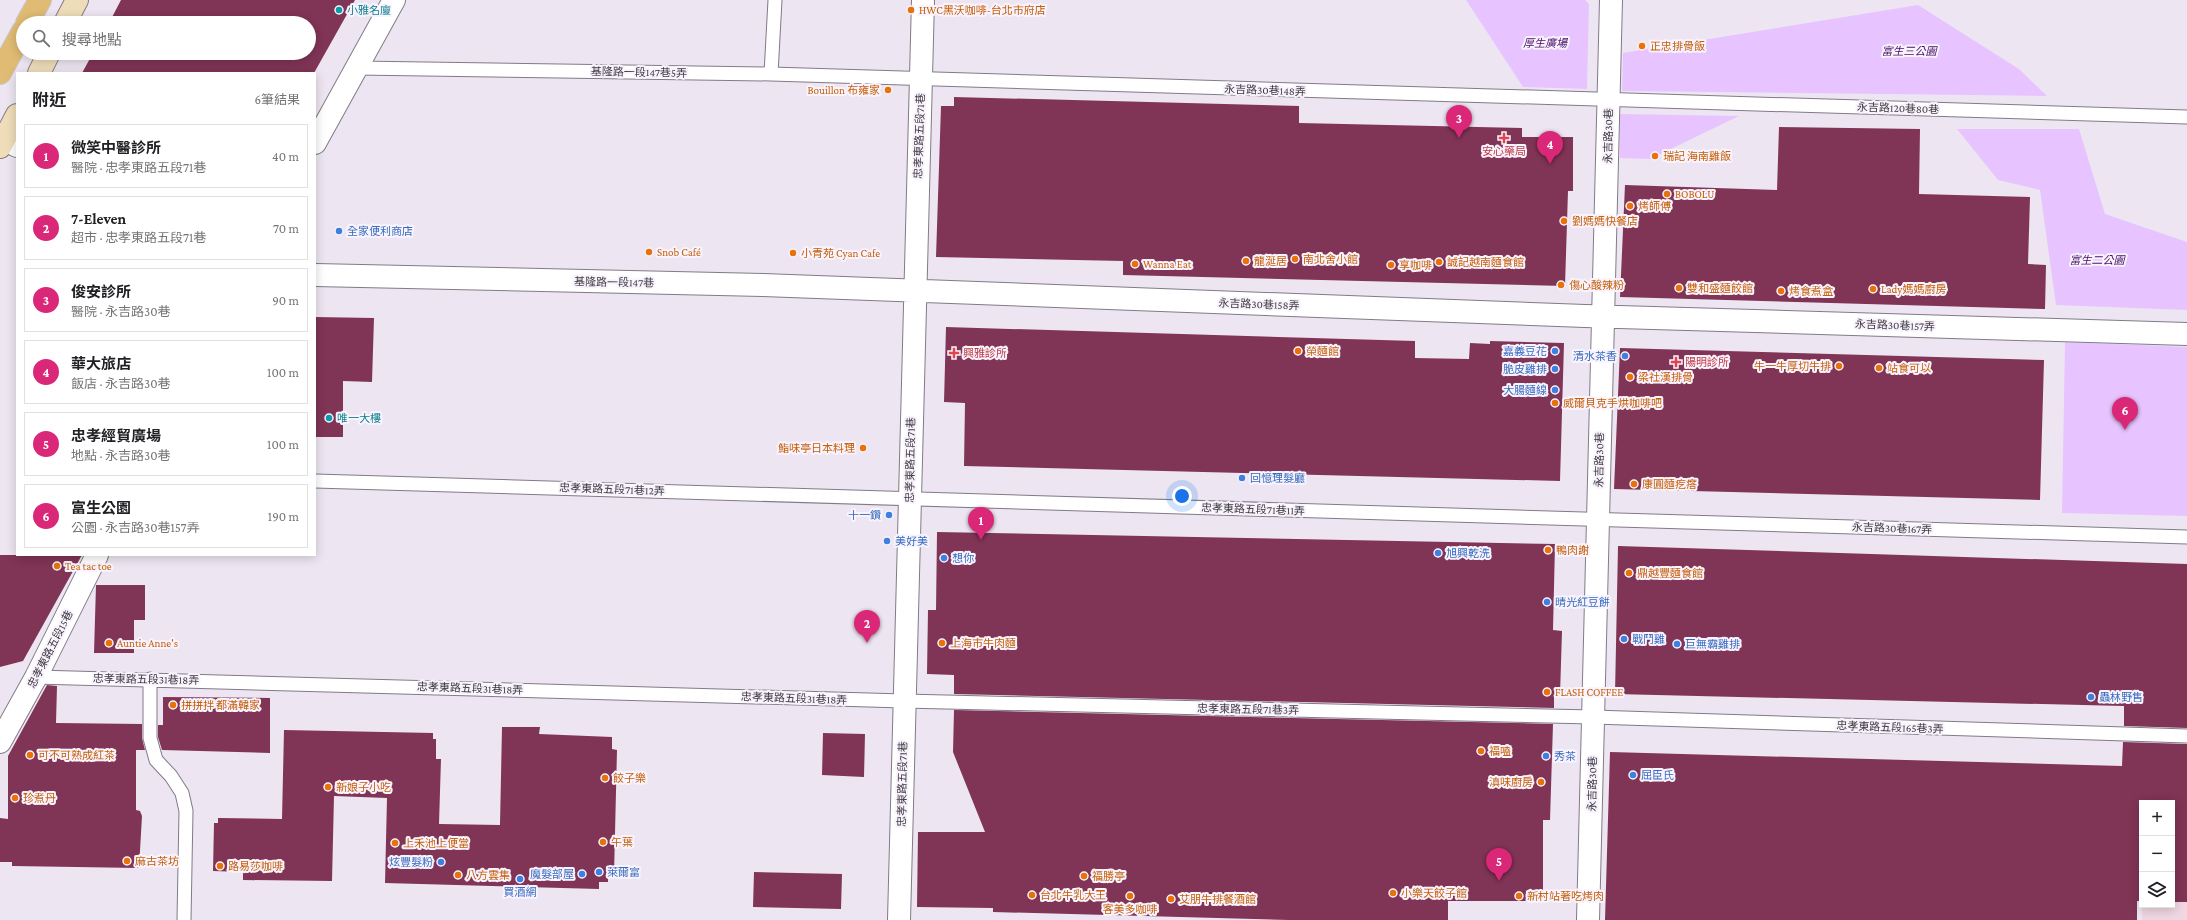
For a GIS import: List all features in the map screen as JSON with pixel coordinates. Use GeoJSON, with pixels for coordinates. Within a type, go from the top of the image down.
{"type":"FeatureCollection","features":[{"type":"Feature","properties":{"kind":"main road"},"geometry":{"type":"LineString","coordinates":[[31,16],[40,0]]}},
{"type":"Feature","properties":{"kind":"main road"},"geometry":{"type":"LineString","coordinates":[[69,16],[77,0]]}},
{"type":"Feature","properties":{"kind":"main road"},"geometry":{"type":"LineString","coordinates":[[0,73],[16,43]]}},
{"type":"Feature","properties":{"kind":"main road"},"geometry":{"type":"LineString","coordinates":[[40,72],[46,60]]}},
{"type":"Feature","properties":{"kind":"main road"},"geometry":{"type":"LineString","coordinates":[[7,144],[16,118]]}},
{"type":"Feature","properties":{"kind":"street"},"geometry":{"type":"LineString","coordinates":[[316,141],[394,0]]}},
{"type":"Feature","properties":{"kind":"street","name":"忠孝東路五段71巷"},"geometry":{"type":"LineString","coordinates":[[898,920],[923,0]]}},
{"type":"Feature","properties":{"kind":"street","name":"永吉路30巷"},"geometry":{"type":"LineString","coordinates":[[1588,920],[1611,0]]}},
{"type":"Feature","properties":{"kind":"street","name":"基隆路一段147巷"},"geometry":{"type":"LineString","coordinates":[[316,275],[914,290]]}},
{"type":"Feature","properties":{"kind":"street","name":"永吉路30巷158弄"},"geometry":{"type":"LineString","coordinates":[[914,290],[1603,317]]}},
{"type":"Feature","properties":{"kind":"street","name":"永吉路30巷157弄"},"geometry":{"type":"LineString","coordinates":[[1603,317],[2187,334]]}},
{"type":"Feature","properties":{"kind":"street","name":"忠孝東路五段15巷"},"geometry":{"type":"LineString","coordinates":[[0,742],[36,677],[96,556]]}},
{"type":"Feature","properties":{"kind":"lane"},"geometry":{"type":"LineString","coordinates":[[771,74],[775,0]]}},
{"type":"Feature","properties":{"kind":"lane","name":"基隆路一段147巷5弄"},"geometry":{"type":"LineString","coordinates":[[357,68],[771,74],[921,80]]}},
{"type":"Feature","properties":{"kind":"lane","name":"永吉路30巷148弄"},"geometry":{"type":"LineString","coordinates":[[921,80],[1609,100]]}},
{"type":"Feature","properties":{"kind":"lane","name":"永吉路120巷80巷"},"geometry":{"type":"LineString","coordinates":[[1609,100],[2187,116]]}},
{"type":"Feature","properties":{"kind":"lane","name":"忠孝東路五段71巷12弄"},"geometry":{"type":"LineString","coordinates":[[316,481],[909,498]]}},
{"type":"Feature","properties":{"kind":"lane","name":"忠孝東路五段71巷11弄"},"geometry":{"type":"LineString","coordinates":[[909,498],[1598,519]]}},
{"type":"Feature","properties":{"kind":"lane","name":"永吉路30巷167弄"},"geometry":{"type":"LineString","coordinates":[[1598,519],[2187,537]]}},
{"type":"Feature","properties":{"kind":"lane","name":"忠孝東路五段31巷18弄"},"geometry":{"type":"LineString","coordinates":[[36,677],[904,701]]}},
{"type":"Feature","properties":{"kind":"lane"},"geometry":{"type":"LineString","coordinates":[[150,679],[150,738],[156,760],[171,776],[182,793],[186,811],[184,920]]}},
{"type":"Feature","properties":{"kind":"lane","name":"忠孝東路五段71巷3弄"},"geometry":{"type":"LineString","coordinates":[[904,701],[1593,716]]}},
{"type":"Feature","properties":{"kind":"lane","name":"忠孝東路五段165巷3弄"},"geometry":{"type":"LineString","coordinates":[[1593,716],[2187,736]]}},
{"type":"Feature","properties":{"kind":"shaded area"},"geometry":{"type":"Polygon","coordinates":[[[2175,845],[2187,846],[2187,920],[2142,920],[2142,908],[2175,908],[2175,845]]]}},
{"type":"Feature","properties":{"kind":"green space","name":"厚生廣場"},"geometry":{"type":"Polygon","coordinates":[[[1466,0],[1585,0],[1589,4],[1587,89],[1523,87],[1466,0]]]}},
{"type":"Feature","properties":{"kind":"green space","name":"富生三公園"},"geometry":{"type":"Polygon","coordinates":[[[1918,5],[2019,69],[2047,96],[1622,91],[1623,53],[1918,5]]]}},
{"type":"Feature","properties":{"kind":"green space"},"geometry":{"type":"Polygon","coordinates":[[[1620,114],[1739,116],[1650,159],[1620,158],[1620,114]]]}},
{"type":"Feature","properties":{"kind":"green space","name":"富生二公園"},"geometry":{"type":"Polygon","coordinates":[[[1957,129],[2079,129],[2105,214],[2187,242],[2187,310],[2056,305],[2040,190],[1998,180],[1957,129]]]}},
{"type":"Feature","properties":{"kind":"green space"},"geometry":{"type":"Polygon","coordinates":[[[2065,342],[2187,347],[2187,516],[2062,513],[2065,342]]]}},
{"type":"Feature","properties":{"kind":"building"},"geometry":{"type":"Polygon","coordinates":[[[121,0],[355,0],[315,72],[83,72],[89,60],[316,60],[316,16],[113,16],[121,0]]]}},
{"type":"Feature","properties":{"kind":"building"},"geometry":{"type":"Polygon","coordinates":[[[954,97],[1299,106],[1299,123],[1522,128],[1522,137],[1573,137],[1573,191],[1568,191],[1565,286],[1123,275],[1123,261],[936,257],[941,106],[954,106],[954,97]]]}},
{"type":"Feature","properties":{"kind":"building"},"geometry":{"type":"Polygon","coordinates":[[[1779,127],[1920,129],[1919,194],[2030,197],[2028,264],[2046,265],[2045,309],[1620,297],[1625,185],[1777,190],[1779,127]]]}},
{"type":"Feature","properties":{"kind":"building"},"geometry":{"type":"Polygon","coordinates":[[[316,317],[374,318],[372,382],[343,381],[343,437],[316,437],[316,317]]]}},
{"type":"Feature","properties":{"kind":"building"},"geometry":{"type":"Polygon","coordinates":[[[946,327],[1415,341],[1415,358],[1469,359],[1470,343],[1490,344],[1490,341],[1564,343],[1560,481],[964,466],[965,403],[944,402],[946,327]]]}},
{"type":"Feature","properties":{"kind":"building"},"geometry":{"type":"Polygon","coordinates":[[[1620,348],[2044,360],[2040,500],[1614,489],[1620,348]]]}},
{"type":"Feature","properties":{"kind":"building"},"geometry":{"type":"Polygon","coordinates":[[[937,532],[1555,544],[1553,630],[1562,631],[1560,695],[1554,695],[1554,708],[954,694],[954,675],[927,674],[928,610],[936,610],[937,532]]]}},
{"type":"Feature","properties":{"kind":"building"},"geometry":{"type":"Polygon","coordinates":[[[1618,546],[2187,564],[2187,728],[2124,726],[2124,706],[1615,694],[1618,546]]]}},
{"type":"Feature","properties":{"kind":"building"},"geometry":{"type":"Polygon","coordinates":[[[0,555],[81,556],[23,661],[0,667],[0,555]]]}},
{"type":"Feature","properties":{"kind":"building"},"geometry":{"type":"Polygon","coordinates":[[[96,585],[145,585],[145,620],[134,620],[134,653],[94,653],[96,585]]]}},
{"type":"Feature","properties":{"kind":"building"},"geometry":{"type":"Polygon","coordinates":[[[47,685],[57,686],[56,723],[142,724],[142,738],[145,750],[136,750],[136,810],[140,811],[142,816],[139,868],[12,866],[12,862],[0,862],[0,818],[8,819],[8,756],[47,685]]]}},
{"type":"Feature","properties":{"kind":"building"},"geometry":{"type":"Polygon","coordinates":[[[163,697],[270,698],[270,753],[162,750],[158,737],[158,725],[163,725],[163,697]]]}},
{"type":"Feature","properties":{"kind":"building"},"geometry":{"type":"Polygon","coordinates":[[[954,710],[1553,724],[1550,820],[1543,820],[1543,901],[1448,901],[1448,920],[1289,920],[993,912],[993,908],[917,907],[918,832],[985,832],[953,752],[954,710]]]}},
{"type":"Feature","properties":{"kind":"building"},"geometry":{"type":"Polygon","coordinates":[[[502,727],[540,727],[539,734],[612,737],[612,749],[617,750],[614,875],[608,875],[608,882],[599,882],[599,889],[385,883],[387,798],[334,796],[332,881],[243,880],[243,872],[213,871],[214,823],[218,823],[218,818],[282,819],[284,730],[433,733],[433,739],[436,739],[436,759],[441,759],[439,824],[500,825],[502,727]]]}},
{"type":"Feature","properties":{"kind":"building"},"geometry":{"type":"Polygon","coordinates":[[[823,733],[865,734],[864,777],[822,775],[823,733]]]}},
{"type":"Feature","properties":{"kind":"building"},"geometry":{"type":"Polygon","coordinates":[[[2123,742],[2187,744],[2187,902],[2175,902],[2175,800],[2139,800],[2139,901],[2137,901],[2137,920],[1605,920],[1610,752],[2122,766],[2123,742]]]}},
{"type":"Feature","properties":{"kind":"building"},"geometry":{"type":"Polygon","coordinates":[[[754,872],[842,874],[841,909],[753,907],[754,872]]]}},
{"type":"Feature","properties":{"kind":"place","name":"小雅名廈"},"geometry":{"type":"Point","coordinates":[339,10]}},
{"type":"Feature","properties":{"kind":"place","name":"HWC黑沃咖啡-台北市府店"},"geometry":{"type":"Point","coordinates":[911,10]}},
{"type":"Feature","properties":{"kind":"place","name":"正忠排骨飯"},"geometry":{"type":"Point","coordinates":[1642,46]}},
{"type":"Feature","properties":{"kind":"place","name":"Bouillon 布雍家"},"geometry":{"type":"Point","coordinates":[888,90]}},
{"type":"Feature","properties":{"kind":"place","name":"俊安診所"},"geometry":{"type":"Point","coordinates":[1459,138]}},
{"type":"Feature","properties":{"kind":"place","name":"安心藥局"},"geometry":{"type":"Point","coordinates":[1504,138]}},
{"type":"Feature","properties":{"kind":"place","name":"瑞記 海南雞飯"},"geometry":{"type":"Point","coordinates":[1655,156]}},
{"type":"Feature","properties":{"kind":"place","name":"華大旅店"},"geometry":{"type":"Point","coordinates":[1550,164]}},
{"type":"Feature","properties":{"kind":"place","name":"BOBOLU"},"geometry":{"type":"Point","coordinates":[1667,194]}},
{"type":"Feature","properties":{"kind":"place","name":"烤師傅"},"geometry":{"type":"Point","coordinates":[1630,206]}},
{"type":"Feature","properties":{"kind":"place","name":"劉媽媽快餐店"},"geometry":{"type":"Point","coordinates":[1564,221]}},
{"type":"Feature","properties":{"kind":"place","name":"全家便利商店"},"geometry":{"type":"Point","coordinates":[339,231]}},
{"type":"Feature","properties":{"kind":"place","name":"Snob Café"},"geometry":{"type":"Point","coordinates":[649,252]}},
{"type":"Feature","properties":{"kind":"place","name":"小青苑 Cyan Cafe"},"geometry":{"type":"Point","coordinates":[793,253]}},
{"type":"Feature","properties":{"kind":"place","name":"南北舍小館"},"geometry":{"type":"Point","coordinates":[1295,259]}},
{"type":"Feature","properties":{"kind":"place","name":"龍涎居"},"geometry":{"type":"Point","coordinates":[1246,261]}},
{"type":"Feature","properties":{"kind":"place","name":"誠記越南麵食館"},"geometry":{"type":"Point","coordinates":[1439,262]}},
{"type":"Feature","properties":{"kind":"place","name":"Wanna Eat"},"geometry":{"type":"Point","coordinates":[1135,264]}},
{"type":"Feature","properties":{"kind":"place","name":"享咖啡"},"geometry":{"type":"Point","coordinates":[1391,265]}},
{"type":"Feature","properties":{"kind":"place","name":"傷心酸辣粉"},"geometry":{"type":"Point","coordinates":[1561,285]}},
{"type":"Feature","properties":{"kind":"place","name":"雙和盛麵餃館"},"geometry":{"type":"Point","coordinates":[1679,288]}},
{"type":"Feature","properties":{"kind":"place","name":"Lady媽媽廚房"},"geometry":{"type":"Point","coordinates":[1873,289]}},
{"type":"Feature","properties":{"kind":"place","name":"烤食煮盒"},"geometry":{"type":"Point","coordinates":[1781,291]}},
{"type":"Feature","properties":{"kind":"place","name":"榮麵館"},"geometry":{"type":"Point","coordinates":[1298,351]}},
{"type":"Feature","properties":{"kind":"place","name":"嘉義豆花"},"geometry":{"type":"Point","coordinates":[1555,351]}},
{"type":"Feature","properties":{"kind":"place","name":"興雅診所"},"geometry":{"type":"Point","coordinates":[954,353]}},
{"type":"Feature","properties":{"kind":"place","name":"清水茶香"},"geometry":{"type":"Point","coordinates":[1625,356]}},
{"type":"Feature","properties":{"kind":"place","name":"陽明診所"},"geometry":{"type":"Point","coordinates":[1676,362]}},
{"type":"Feature","properties":{"kind":"place","name":"牛一牛厚切牛排"},"geometry":{"type":"Point","coordinates":[1839,366]}},
{"type":"Feature","properties":{"kind":"place","name":"站食可以"},"geometry":{"type":"Point","coordinates":[1879,368]}},
{"type":"Feature","properties":{"kind":"place","name":"脆皮雞排"},"geometry":{"type":"Point","coordinates":[1555,369]}},
{"type":"Feature","properties":{"kind":"place","name":"梁社漢排骨"},"geometry":{"type":"Point","coordinates":[1630,377]}},
{"type":"Feature","properties":{"kind":"place","name":"大腸麵線"},"geometry":{"type":"Point","coordinates":[1555,390]}},
{"type":"Feature","properties":{"kind":"place","name":"威爾貝克手烘咖啡吧"},"geometry":{"type":"Point","coordinates":[1555,403]}},
{"type":"Feature","properties":{"kind":"place","name":"唯一大樓"},"geometry":{"type":"Point","coordinates":[329,418]}},
{"type":"Feature","properties":{"kind":"place","name":"富生公園"},"geometry":{"type":"Point","coordinates":[2125,430]}},
{"type":"Feature","properties":{"kind":"place","name":"鮨味亭日本料理"},"geometry":{"type":"Point","coordinates":[863,448]}},
{"type":"Feature","properties":{"kind":"place","name":"回憶理髮廳"},"geometry":{"type":"Point","coordinates":[1242,478]}},
{"type":"Feature","properties":{"kind":"place","name":"康圓麵疙瘩"},"geometry":{"type":"Point","coordinates":[1634,484]}},
{"type":"Feature","properties":{"kind":"place","name":"十一鑽"},"geometry":{"type":"Point","coordinates":[889,515]}},
{"type":"Feature","properties":{"kind":"place","name":"微笑中醫診所"},"geometry":{"type":"Point","coordinates":[981,540]}},
{"type":"Feature","properties":{"kind":"place","name":"美好美"},"geometry":{"type":"Point","coordinates":[887,541]}},
{"type":"Feature","properties":{"kind":"place","name":"鴨肉謝"},"geometry":{"type":"Point","coordinates":[1548,550]}},
{"type":"Feature","properties":{"kind":"place","name":"旭興乾洗"},"geometry":{"type":"Point","coordinates":[1438,553]}},
{"type":"Feature","properties":{"kind":"place","name":"想你"},"geometry":{"type":"Point","coordinates":[944,558]}},
{"type":"Feature","properties":{"kind":"place","name":"Tea tac toe"},"geometry":{"type":"Point","coordinates":[57,566]}},
{"type":"Feature","properties":{"kind":"place","name":"鼎越豐麵食館"},"geometry":{"type":"Point","coordinates":[1629,573]}},
{"type":"Feature","properties":{"kind":"place","name":"晴光紅豆餅"},"geometry":{"type":"Point","coordinates":[1547,602]}},
{"type":"Feature","properties":{"kind":"place","name":"戰鬥雞"},"geometry":{"type":"Point","coordinates":[1624,639]}},
{"type":"Feature","properties":{"kind":"place","name":"Auntie Anne's"},"geometry":{"type":"Point","coordinates":[109,643]}},
{"type":"Feature","properties":{"kind":"place","name":"7-Eleven"},"geometry":{"type":"Point","coordinates":[867,643]}},
{"type":"Feature","properties":{"kind":"place","name":"上海市牛肉麵"},"geometry":{"type":"Point","coordinates":[942,643]}},
{"type":"Feature","properties":{"kind":"place","name":"巨無霸雞排"},"geometry":{"type":"Point","coordinates":[1677,644]}},
{"type":"Feature","properties":{"kind":"place","name":"FLASH COFFEE"},"geometry":{"type":"Point","coordinates":[1547,692]}},
{"type":"Feature","properties":{"kind":"place","name":"蟲林野售"},"geometry":{"type":"Point","coordinates":[2091,697]}},
{"type":"Feature","properties":{"kind":"place","name":"拼拼拌 都滿韓家"},"geometry":{"type":"Point","coordinates":[173,705]}},
{"type":"Feature","properties":{"kind":"place","name":"福嗑"},"geometry":{"type":"Point","coordinates":[1481,751]}},
{"type":"Feature","properties":{"kind":"place","name":"可不可熟成紅茶"},"geometry":{"type":"Point","coordinates":[30,755]}},
{"type":"Feature","properties":{"kind":"place","name":"秀茶"},"geometry":{"type":"Point","coordinates":[1546,756]}},
{"type":"Feature","properties":{"kind":"place","name":"屈臣氏"},"geometry":{"type":"Point","coordinates":[1633,775]}},
{"type":"Feature","properties":{"kind":"place","name":"餃子樂"},"geometry":{"type":"Point","coordinates":[605,778]}},
{"type":"Feature","properties":{"kind":"place","name":"滇味廚房"},"geometry":{"type":"Point","coordinates":[1541,782]}},
{"type":"Feature","properties":{"kind":"place","name":"新娘子小吃"},"geometry":{"type":"Point","coordinates":[328,787]}},
{"type":"Feature","properties":{"kind":"place","name":"珍煮丹"},"geometry":{"type":"Point","coordinates":[15,798]}},
{"type":"Feature","properties":{"kind":"place","name":"午葉"},"geometry":{"type":"Point","coordinates":[603,842]}},
{"type":"Feature","properties":{"kind":"place","name":"上禾池上便當"},"geometry":{"type":"Point","coordinates":[395,843]}},
{"type":"Feature","properties":{"kind":"place","name":"麻古茶坊"},"geometry":{"type":"Point","coordinates":[127,861]}},
{"type":"Feature","properties":{"kind":"place","name":"炫豐髮粉"},"geometry":{"type":"Point","coordinates":[441,862]}},
{"type":"Feature","properties":{"kind":"place","name":"路易莎咖啡"},"geometry":{"type":"Point","coordinates":[220,866]}},
{"type":"Feature","properties":{"kind":"place","name":"萊爾富"},"geometry":{"type":"Point","coordinates":[599,872]}},
{"type":"Feature","properties":{"kind":"place","name":"魔髮部屋"},"geometry":{"type":"Point","coordinates":[582,874]}},
{"type":"Feature","properties":{"kind":"place","name":"八方雲集"},"geometry":{"type":"Point","coordinates":[458,875]}},
{"type":"Feature","properties":{"kind":"place","name":"福勝亭"},"geometry":{"type":"Point","coordinates":[1084,876]}},
{"type":"Feature","properties":{"kind":"place","name":"買酒網"},"geometry":{"type":"Point","coordinates":[520,879]}},
{"type":"Feature","properties":{"kind":"place","name":"忠孝經貿廣場"},"geometry":{"type":"Point","coordinates":[1499,881]}},
{"type":"Feature","properties":{"kind":"place","name":"小樂天餃子館"},"geometry":{"type":"Point","coordinates":[1393,893]}},
{"type":"Feature","properties":{"kind":"place","name":"台北牛乳大王"},"geometry":{"type":"Point","coordinates":[1032,895]}},
{"type":"Feature","properties":{"kind":"place","name":"客美多咖啡"},"geometry":{"type":"Point","coordinates":[1130,896]}},
{"type":"Feature","properties":{"kind":"place","name":"新村站著吃烤肉"},"geometry":{"type":"Point","coordinates":[1519,896]}},
{"type":"Feature","properties":{"kind":"place","name":"艾朋牛排餐酒館"},"geometry":{"type":"Point","coordinates":[1171,899]}}]}
